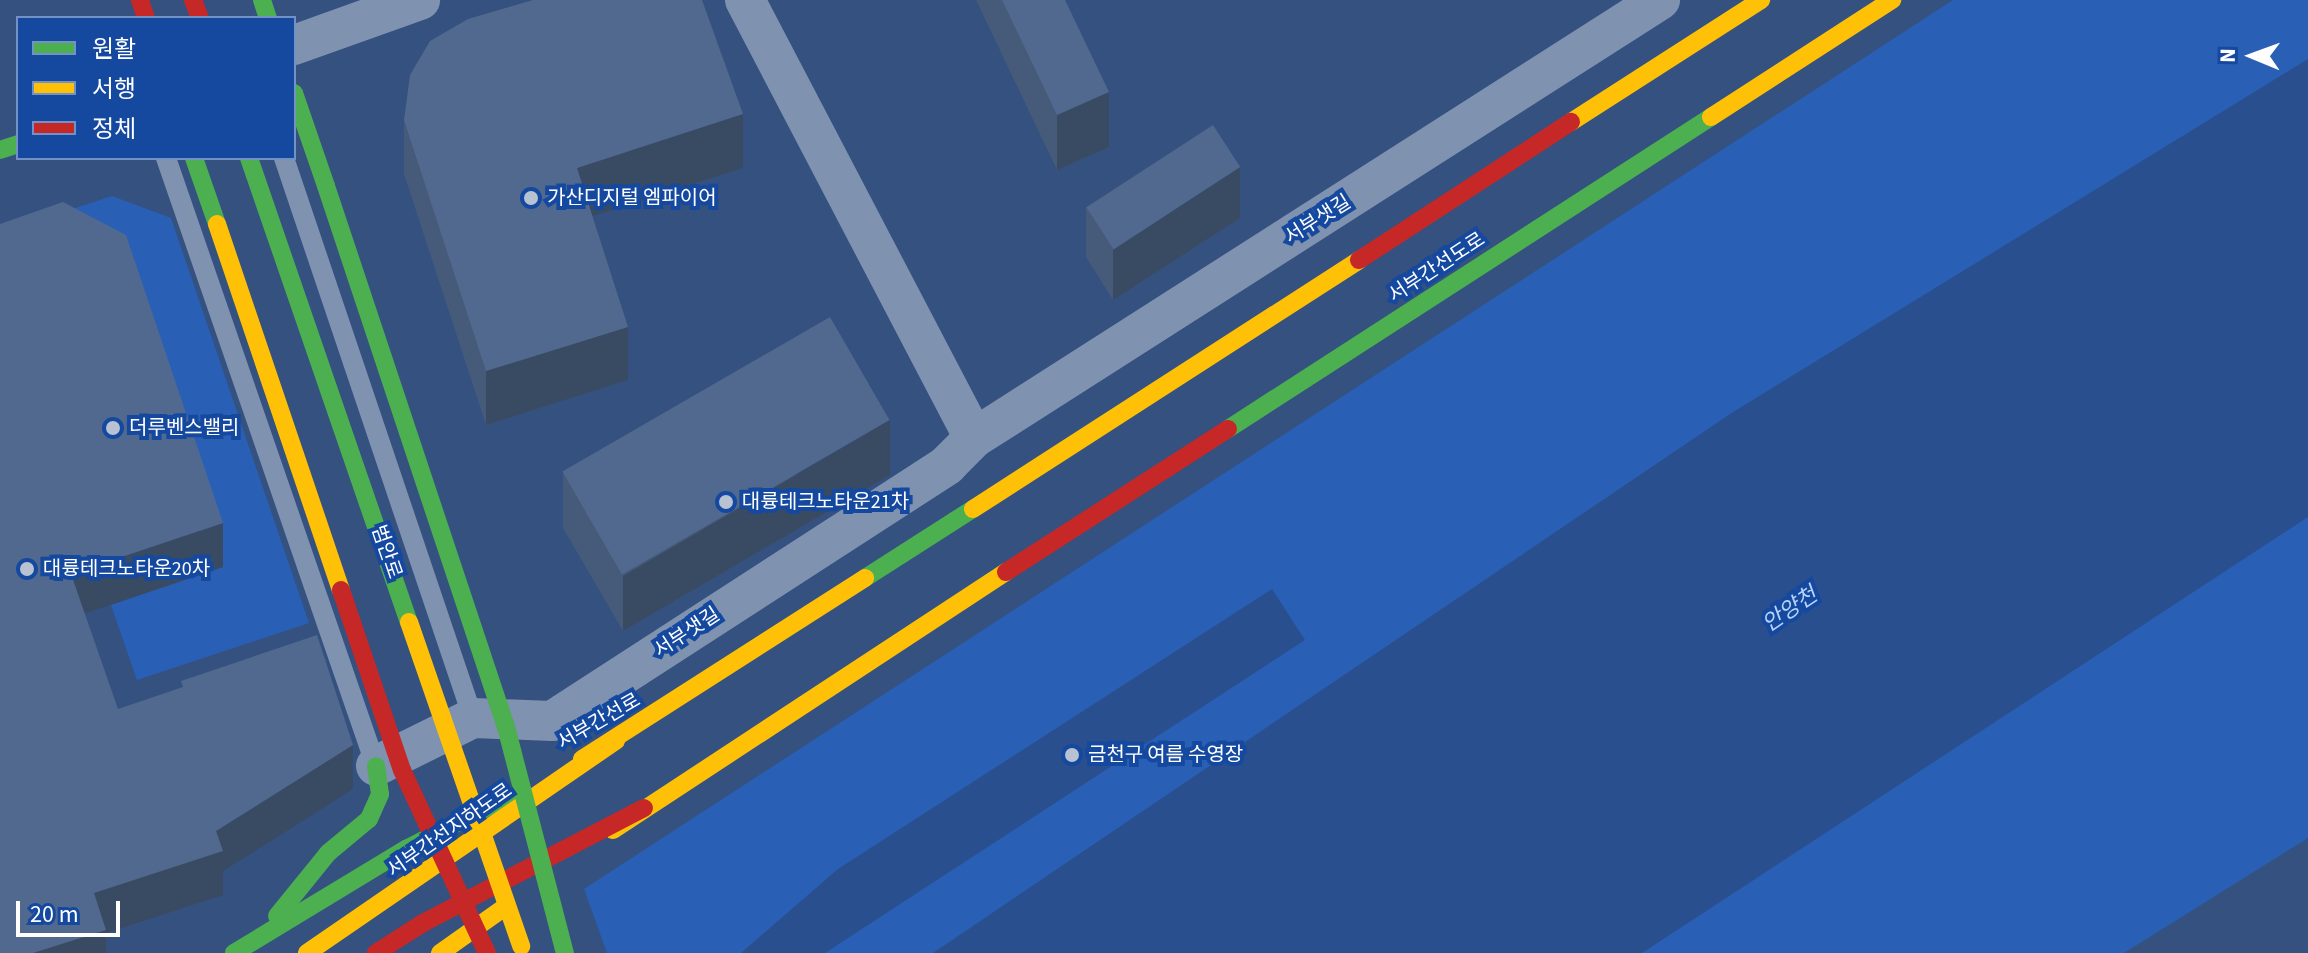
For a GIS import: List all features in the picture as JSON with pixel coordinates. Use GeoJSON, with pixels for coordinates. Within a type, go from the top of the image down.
{"type":"FeatureCollection","features":[{"type":"Feature","properties":{"kind":"main road","name":"서부간선로"},"geometry":{"type":"LineString","coordinates":[[234,953],[406,849],[616,741],[1761,0]]}},
{"type":"Feature","properties":{"kind":"main road","name":"서부간선도로"},"geometry":{"type":"LineString","coordinates":[[644,808],[1892,0]]}},
{"type":"Feature","properties":{"kind":"main road"},"geometry":{"type":"LineString","coordinates":[[296,99],[506,727],[565,953]]}},
{"type":"Feature","properties":{"kind":"main road"},"geometry":{"type":"LineString","coordinates":[[195,160],[402,770],[487,953]]}},
{"type":"Feature","properties":{"kind":"main road","name":"범안로"},"geometry":{"type":"LineString","coordinates":[[250,160],[523,951]]}},
{"type":"Feature","properties":{"kind":"main road","name":"서부간선지하도로"},"geometry":{"type":"LineString","coordinates":[[307,953],[398,896],[616,741]]}},
{"type":"Feature","properties":{"kind":"main road"},"geometry":{"type":"LineString","coordinates":[[256,941],[328,853],[369,819],[394,758]]}},
{"type":"Feature","properties":{"kind":"main road"},"geometry":{"type":"LineString","coordinates":[[376,953],[423,923],[644,808]]}},
{"type":"Feature","properties":{"kind":"main road"},"geometry":{"type":"LineString","coordinates":[[440,953],[644,808]]}},
{"type":"Feature","properties":{"kind":"street"},"geometry":{"type":"LineString","coordinates":[[296,44],[420,0]]}},
{"type":"Feature","properties":{"kind":"street"},"geometry":{"type":"LineString","coordinates":[[745,0],[974,438]]}},
{"type":"Feature","properties":{"kind":"street","name":"서부샛길"},"geometry":{"type":"LineString","coordinates":[[394,758],[473,718],[552,721],[947,465],[974,438],[1660,0]]}},
{"type":"Feature","properties":{"kind":"lane"},"geometry":{"type":"LineString","coordinates":[[167,160],[394,758]]}},
{"type":"Feature","properties":{"kind":"lane"},"geometry":{"type":"LineString","coordinates":[[216,160],[394,758]]}},
{"type":"Feature","properties":{"kind":"lane"},"geometry":{"type":"LineString","coordinates":[[285,160],[473,718]]}},
{"type":"Feature","properties":{"kind":"shaded area"},"geometry":{"type":"Polygon","coordinates":[[[1953,0],[2308,0],[2308,838],[2124,953],[607,953],[584,889],[1953,0]]]}},
{"type":"Feature","properties":{"kind":"shaded area"},"geometry":{"type":"Polygon","coordinates":[[[112,196],[171,218],[309,623],[137,680],[111,605],[223,567],[0,233],[112,196]]]}},
{"type":"Feature","properties":{"kind":"water","name":"안양천"},"geometry":{"type":"Polygon","coordinates":[[[2308,59],[2308,517],[1642,953],[933,953],[1730,414],[2308,59]]]}},
{"type":"Feature","properties":{"kind":"water","name":"금천구 여름 수영장"},"geometry":{"type":"Polygon","coordinates":[[[1272,589],[1305,640],[825,953],[741,953],[838,869],[1272,589]]]}},
{"type":"Feature","properties":{"kind":"building","name":"가산디지털 엠파이어"},"geometry":{"type":"Polygon","coordinates":[[[533,0],[702,0],[743,114],[577,168],[628,327],[486,371],[404,120],[410,75],[430,41],[468,19],[533,0]]]}},
{"type":"Feature","properties":{"kind":"building"},"geometry":{"type":"Polygon","coordinates":[[[1002,0],[1065,0],[1109,92],[1057,115],[1002,0]]]}},
{"type":"Feature","properties":{"kind":"building"},"geometry":{"type":"Polygon","coordinates":[[[1213,125],[1240,167],[1114,249],[1086,207],[1213,125]]]}},
{"type":"Feature","properties":{"kind":"building"},"geometry":{"type":"Polygon","coordinates":[[[63,202],[126,235],[223,523],[71,574],[118,709],[183,687],[181,681],[317,635],[353,745],[216,831],[223,851],[94,893],[106,930],[33,953],[0,953],[0,224],[63,202]]]}},
{"type":"Feature","properties":{"kind":"building"},"geometry":{"type":"Polygon","coordinates":[[[830,317],[890,420],[622,575],[562,472],[830,317]]]}},
{"type":"Feature","properties":{"kind":"traffic: fast"},"geometry":{"type":"LineString","coordinates":[[262,0],[267,16]]}},
{"type":"Feature","properties":{"kind":"traffic: fast"},"geometry":{"type":"LineString","coordinates":[[296,99],[326,186]]}},
{"type":"Feature","properties":{"kind":"traffic: fast"},"geometry":{"type":"LineString","coordinates":[[1228,429],[1711,117]]}},
{"type":"Feature","properties":{"kind":"traffic: fast"},"geometry":{"type":"LineString","coordinates":[[0,150],[16,145]]}},
{"type":"Feature","properties":{"kind":"traffic: fast"},"geometry":{"type":"LineString","coordinates":[[195,160],[217,224]]}},
{"type":"Feature","properties":{"kind":"traffic: fast"},"geometry":{"type":"LineString","coordinates":[[250,160],[409,622]]}},
{"type":"Feature","properties":{"kind":"traffic: fast"},"geometry":{"type":"LineString","coordinates":[[326,186],[506,727],[565,953]]}},
{"type":"Feature","properties":{"kind":"traffic: fast"},"geometry":{"type":"LineString","coordinates":[[865,578],[973,509]]}},
{"type":"Feature","properties":{"kind":"traffic: fast"},"geometry":{"type":"LineString","coordinates":[[277,916],[328,853],[369,819],[380,794],[376,766]]}},
{"type":"Feature","properties":{"kind":"traffic: fast"},"geometry":{"type":"LineString","coordinates":[[234,953],[406,849],[510,796]]}},
{"type":"Feature","properties":{"kind":"traffic: slow"},"geometry":{"type":"LineString","coordinates":[[1571,122],[1761,0]]}},
{"type":"Feature","properties":{"kind":"traffic: slow"},"geometry":{"type":"LineString","coordinates":[[1711,117],[1892,0]]}},
{"type":"Feature","properties":{"kind":"traffic: slow"},"geometry":{"type":"LineString","coordinates":[[217,224],[341,590]]}},
{"type":"Feature","properties":{"kind":"traffic: slow"},"geometry":{"type":"LineString","coordinates":[[973,509],[1359,260]]}},
{"type":"Feature","properties":{"kind":"traffic: slow"},"geometry":{"type":"LineString","coordinates":[[613,830],[1006,572]]}},
{"type":"Feature","properties":{"kind":"traffic: slow"},"geometry":{"type":"LineString","coordinates":[[582,759],[865,578]]}},
{"type":"Feature","properties":{"kind":"traffic: slow"},"geometry":{"type":"LineString","coordinates":[[409,622],[521,946]]}},
{"type":"Feature","properties":{"kind":"traffic: slow"},"geometry":{"type":"LineString","coordinates":[[307,953],[616,741]]}},
{"type":"Feature","properties":{"kind":"traffic: slow"},"geometry":{"type":"LineString","coordinates":[[440,953],[505,907]]}},
{"type":"Feature","properties":{"kind":"traffic: jam"},"geometry":{"type":"LineString","coordinates":[[140,0],[145,16]]}},
{"type":"Feature","properties":{"kind":"traffic: jam"},"geometry":{"type":"LineString","coordinates":[[193,0],[199,16]]}},
{"type":"Feature","properties":{"kind":"traffic: jam"},"geometry":{"type":"LineString","coordinates":[[1359,260],[1571,122]]}},
{"type":"Feature","properties":{"kind":"traffic: jam"},"geometry":{"type":"LineString","coordinates":[[1006,572],[1228,429]]}},
{"type":"Feature","properties":{"kind":"traffic: jam"},"geometry":{"type":"LineString","coordinates":[[341,590],[402,770],[487,953]]}},
{"type":"Feature","properties":{"kind":"traffic: jam"},"geometry":{"type":"LineString","coordinates":[[376,953],[423,923],[644,808]]}},
{"type":"Feature","properties":{"kind":"place","name":"가산디지털 엠파이어"},"geometry":{"type":"Point","coordinates":[531,198]}},
{"type":"Feature","properties":{"kind":"place","name":"더루벤스밸리"},"geometry":{"type":"Point","coordinates":[113,428]}},
{"type":"Feature","properties":{"kind":"place","name":"대륭테크노타운21차"},"geometry":{"type":"Point","coordinates":[726,502]}},
{"type":"Feature","properties":{"kind":"place","name":"대륭테크노타운20차"},"geometry":{"type":"Point","coordinates":[27,569]}},
{"type":"Feature","properties":{"kind":"place","name":"금천구 여름 수영장"},"geometry":{"type":"Point","coordinates":[1072,755]}}]}
